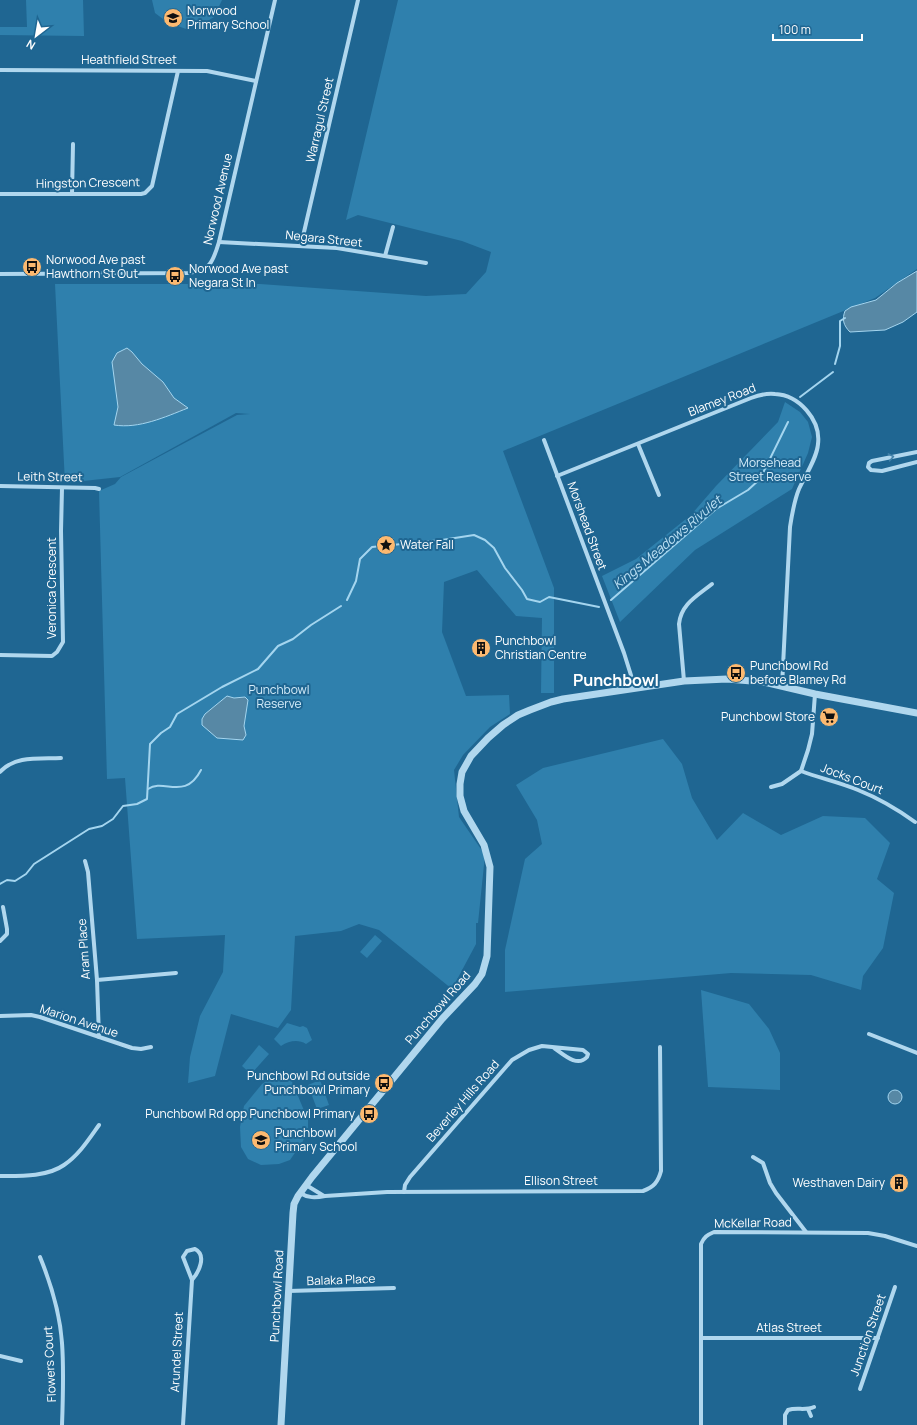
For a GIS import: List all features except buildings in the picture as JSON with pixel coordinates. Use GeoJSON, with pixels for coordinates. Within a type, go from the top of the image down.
{"type":"FeatureCollection","features":[{"type":"Feature","properties":{"kind":"street","name":"Norwood Avenue"},"geometry":{"type":"LineString","coordinates":[[0,274],[195,272],[202,271],[212,262],[219,242],[275,0]]}},
{"type":"Feature","properties":{"kind":"street","name":"Warragul Street"},"geometry":{"type":"LineString","coordinates":[[301,245],[358,0]]}},
{"type":"Feature","properties":{"kind":"street","name":"Heathfield Street"},"geometry":{"type":"LineString","coordinates":[[0,70],[207,71],[256,82]]}},
{"type":"Feature","properties":{"kind":"street","name":"Hingston Crescent"},"geometry":{"type":"LineString","coordinates":[[0,194],[145,193],[152,186],[178,71]]}},
{"type":"Feature","properties":{"kind":"street"},"geometry":{"type":"LineString","coordinates":[[72,194],[73,144]]}},
{"type":"Feature","properties":{"kind":"street"},"geometry":{"type":"LineString","coordinates":[[385,256],[393,227]]}},
{"type":"Feature","properties":{"kind":"street","name":"Negara Street"},"geometry":{"type":"LineString","coordinates":[[219,242],[337,248],[426,263]]}},
{"type":"Feature","properties":{"kind":"street","name":"Blamey Road"},"geometry":{"type":"LineString","coordinates":[[557,476],[763,394],[787,396],[800,403],[816,425],[818,443],[798,491],[790,527],[782,686]]}},
{"type":"Feature","properties":{"kind":"street","name":"Morshead Street"},"geometry":{"type":"LineString","coordinates":[[544,440],[624,653],[635,688]]}},
{"type":"Feature","properties":{"kind":"street"},"geometry":{"type":"LineString","coordinates":[[638,444],[659,495]]}},
{"type":"Feature","properties":{"kind":"street"},"geometry":{"type":"LineString","coordinates":[[917,452],[872,461],[869,463],[868,467],[871,470],[882,471],[917,462]]}},
{"type":"Feature","properties":{"kind":"street","name":"Leith Street"},"geometry":{"type":"LineString","coordinates":[[0,486],[98,489]]}},
{"type":"Feature","properties":{"kind":"street","name":"Veronica Crescent"},"geometry":{"type":"LineString","coordinates":[[0,655],[52,656],[58,652],[63,642],[61,530],[62,488]]}},
{"type":"Feature","properties":{"kind":"street"},"geometry":{"type":"LineString","coordinates":[[684,681],[679,624],[680,616],[686,605],[712,584]]}},
{"type":"Feature","properties":{"kind":"street","name":"Punchbowl Road"},"geometry":{"type":"LineString","coordinates":[[281,1425],[294,1204],[306,1185],[442,1019],[475,984],[484,969],[488,949],[490,867],[484,845],[464,810],[460,790],[462,772],[471,756],[503,725],[518,715],[551,702],[684,681],[738,679],[752,680],[815,694],[917,713]]}},
{"type":"Feature","properties":{"kind":"street"},"geometry":{"type":"LineString","coordinates":[[771,787],[782,784],[801,771],[812,734],[815,694]]}},
{"type":"Feature","properties":{"kind":"street"},"geometry":{"type":"LineString","coordinates":[[0,772],[5,766],[16,761],[61,758]]}},
{"type":"Feature","properties":{"kind":"street","name":"Jocks Court"},"geometry":{"type":"LineString","coordinates":[[801,771],[873,796],[915,822]]}},
{"type":"Feature","properties":{"kind":"street","name":"Aram Place"},"geometry":{"type":"LineString","coordinates":[[85,860],[88,872],[97,980],[99,1037]]}},
{"type":"Feature","properties":{"kind":"street"},"geometry":{"type":"LineString","coordinates":[[0,941],[7,934],[3,906]]}},
{"type":"Feature","properties":{"kind":"street"},"geometry":{"type":"LineString","coordinates":[[97,980],[176,973]]}},
{"type":"Feature","properties":{"kind":"street","name":"Marion Avenue"},"geometry":{"type":"LineString","coordinates":[[0,1016],[40,1017],[132,1048],[141,1049],[151,1047]]}},
{"type":"Feature","properties":{"kind":"street"},"geometry":{"type":"LineString","coordinates":[[869,1034],[917,1053]]}},
{"type":"Feature","properties":{"kind":"street","name":"Beverley Hills Road"},"geometry":{"type":"LineString","coordinates":[[404,1192],[405,1185],[410,1177],[512,1060],[520,1054],[542,1046],[583,1050],[588,1054],[583,1061],[572,1060],[554,1048]]}},
{"type":"Feature","properties":{"kind":"street","name":"Ellison Street"},"geometry":{"type":"LineString","coordinates":[[300,1193],[309,1197],[404,1192],[644,1191],[651,1188],[659,1179],[661,1171],[660,1047]]}},
{"type":"Feature","properties":{"kind":"street"},"geometry":{"type":"LineString","coordinates":[[0,1176],[36,1175],[64,1166],[79,1152],[99,1125]]}},
{"type":"Feature","properties":{"kind":"street"},"geometry":{"type":"LineString","coordinates":[[753,1157],[763,1163],[770,1183],[776,1193],[806,1232]]}},
{"type":"Feature","properties":{"kind":"street"},"geometry":{"type":"LineString","coordinates":[[763,1163],[767,1159]]}},
{"type":"Feature","properties":{"kind":"street"},"geometry":{"type":"LineString","coordinates":[[306,1185],[325,1196]]}},
{"type":"Feature","properties":{"kind":"street","name":"McKellar Road"},"geometry":{"type":"LineString","coordinates":[[701,1425],[701,1244],[707,1234],[714,1232],[868,1233],[886,1236],[917,1246]]}},
{"type":"Feature","properties":{"kind":"street","name":"Arundel Street"},"geometry":{"type":"LineString","coordinates":[[183,1425],[192,1280],[183,1257],[187,1251],[195,1249],[199,1251],[201,1260],[196,1275],[192,1280]]}},
{"type":"Feature","properties":{"kind":"street","name":"Flowers Court"},"geometry":{"type":"LineString","coordinates":[[40,1257],[47,1273],[53,1294],[62,1342],[62,1425]]}},
{"type":"Feature","properties":{"kind":"street","name":"Junction Street"},"geometry":{"type":"LineString","coordinates":[[860,1389],[895,1287]]}},
{"type":"Feature","properties":{"kind":"street","name":"Balaka Place"},"geometry":{"type":"LineString","coordinates":[[288,1291],[394,1288]]}},
{"type":"Feature","properties":{"kind":"street","name":"Atlas Street"},"geometry":{"type":"LineString","coordinates":[[701,1338],[878,1338]]}},
{"type":"Feature","properties":{"kind":"street"},"geometry":{"type":"LineString","coordinates":[[0,1356],[21,1361]]}},
{"type":"Feature","properties":{"kind":"street"},"geometry":{"type":"LineString","coordinates":[[785,1425],[785,1415],[788,1410],[808,1409],[814,1407]]}},
{"type":"Feature","properties":{"kind":"street"},"geometry":{"type":"LineString","coordinates":[[808,1409],[811,1416]]}},
{"type":"Feature","properties":{"kind":"green space"},"geometry":{"type":"Polygon","coordinates":[[[26,0],[83,0],[84,36],[0,35],[0,27],[27,27],[26,0]]]}},
{"type":"Feature","properties":{"kind":"green space"},"geometry":{"type":"Polygon","coordinates":[[[152,0],[222,0],[214,17],[201,25],[186,29],[167,22],[155,13],[152,0]]]}},
{"type":"Feature","properties":{"kind":"green space","name":"Punchbowl Reserve"},"geometry":{"type":"Polygon","coordinates":[[[398,0],[917,0],[917,269],[875,298],[503,451],[554,588],[554,693],[541,693],[542,618],[516,616],[477,570],[444,582],[442,632],[466,696],[509,695],[510,714],[490,727],[463,755],[454,770],[459,817],[485,855],[478,923],[476,923],[476,944],[452,989],[379,930],[359,924],[341,931],[295,936],[291,1010],[278,1028],[231,1014],[215,1076],[188,1083],[190,1057],[200,1016],[223,972],[225,935],[137,939],[125,778],[107,779],[99,491],[115,484],[121,477],[237,415],[250,414],[236,413],[120,477],[65,483],[55,284],[260,284],[426,296],[466,294],[486,272],[491,252],[462,241],[358,215],[346,220],[398,0]]]}},
{"type":"Feature","properties":{"kind":"green space","name":"Morsehead Street Reserve"},"geometry":{"type":"Polygon","coordinates":[[[785,402],[800,412],[808,422],[812,437],[808,453],[792,489],[695,550],[620,622],[602,576],[636,559],[691,515],[716,486],[778,422],[785,402]]]}},
{"type":"Feature","properties":{"kind":"green space"},"geometry":{"type":"Polygon","coordinates":[[[663,739],[682,764],[692,798],[717,840],[743,813],[781,835],[823,816],[865,818],[890,843],[877,879],[894,893],[883,948],[863,976],[861,990],[811,975],[731,973],[505,992],[505,950],[525,859],[542,844],[537,820],[516,785],[543,768],[663,739]]]}},
{"type":"Feature","properties":{"kind":"green space"},"geometry":{"type":"Polygon","coordinates":[[[375,935],[382,941],[367,958],[360,952],[375,935]]]}},
{"type":"Feature","properties":{"kind":"green space"},"geometry":{"type":"Polygon","coordinates":[[[701,990],[749,1004],[769,1029],[780,1053],[780,1090],[708,1087],[701,990]]]}},
{"type":"Feature","properties":{"kind":"green space"},"geometry":{"type":"Polygon","coordinates":[[[287,1023],[307,1028],[312,1040],[306,1044],[294,1041],[281,1046],[274,1039],[287,1023]]]}},
{"type":"Feature","properties":{"kind":"green space"},"geometry":{"type":"Polygon","coordinates":[[[259,1045],[269,1054],[251,1074],[242,1066],[259,1045]]]}},
{"type":"Feature","properties":{"kind":"green space"},"geometry":{"type":"Polygon","coordinates":[[[277,1074],[290,1077],[308,1120],[308,1128],[303,1141],[290,1160],[279,1164],[261,1165],[248,1159],[241,1147],[240,1127],[244,1106],[262,1084],[277,1074]]]}},
{"type":"Feature","properties":{"kind":"green space"},"geometry":{"type":"Polygon","coordinates":[[[320,1080],[329,1105],[317,1109],[308,1085],[320,1080]]]}},
{"type":"Feature","properties":{"kind":"shaded area"},"geometry":{"type":"Polygon","coordinates":[[[917,271],[917,312],[903,322],[885,330],[850,332],[844,322],[845,311],[851,307],[876,300],[897,283],[917,271]]]}},
{"type":"Feature","properties":{"kind":"shaded area"},"geometry":{"type":"Polygon","coordinates":[[[127,348],[142,364],[163,382],[174,398],[188,408],[142,424],[123,426],[114,425],[118,407],[112,362],[117,353],[127,348]]]}},
{"type":"Feature","properties":{"kind":"shaded area"},"geometry":{"type":"Polygon","coordinates":[[[227,696],[234,698],[245,697],[248,700],[244,726],[246,735],[243,740],[217,738],[202,725],[202,719],[205,714],[227,696]]]}},
{"type":"Feature","properties":{"kind":"shaded area"},"geometry":{"type":"Polygon","coordinates":[[[892,1090],[898,1090],[902,1094],[902,1100],[898,1104],[892,1104],[888,1100],[888,1094],[892,1090]]]}},
{"type":"Feature","properties":{"kind":"waterway","name":"Kings Meadows Rivulet"},"geometry":{"type":"LineString","coordinates":[[835,364],[840,346],[840,321],[845,318]]}},
{"type":"Feature","properties":{"kind":"waterway","name":"Kings Meadows Rivulet"},"geometry":{"type":"LineString","coordinates":[[800,397],[833,372]]}},
{"type":"Feature","properties":{"kind":"waterway","name":"Kings Meadows Rivulet"},"geometry":{"type":"LineString","coordinates":[[611,600],[716,509],[748,490],[760,479],[788,422]]}},
{"type":"Feature","properties":{"kind":"waterway","name":"Kings Meadows Rivulet"},"geometry":{"type":"LineString","coordinates":[[347,600],[356,581],[360,559],[372,547],[442,540],[474,535],[485,540],[494,548],[505,568],[527,599],[540,602],[549,597],[599,607]]}},
{"type":"Feature","properties":{"kind":"waterway","name":"Kings Meadows Rivulet"},"geometry":{"type":"LineString","coordinates":[[0,884],[7,880],[15,881],[26,874],[34,864],[89,829],[102,826],[113,819],[123,806],[137,804],[147,799],[150,744],[161,733],[170,727],[177,714],[222,687],[258,669],[278,646],[293,639],[311,625],[341,606]]}},
{"type":"Feature","properties":{"kind":"waterway"},"geometry":{"type":"LineString","coordinates":[[148,789],[154,786],[181,787],[195,779],[201,770]]}},
{"type":"Feature","properties":{"kind":"place","name":"Norwood Primary School"},"geometry":{"type":"Point","coordinates":[173,18]}},
{"type":"Feature","properties":{"kind":"place","name":"Norwood Ave past Hawthorn St Out"},"geometry":{"type":"Point","coordinates":[32,267]}},
{"type":"Feature","properties":{"kind":"place","name":"Norwood Ave past Negara St In"},"geometry":{"type":"Point","coordinates":[175,276]}},
{"type":"Feature","properties":{"kind":"place","name":"Water Fall"},"geometry":{"type":"Point","coordinates":[386,545]}},
{"type":"Feature","properties":{"kind":"place","name":"Punchbowl Christian Centre"},"geometry":{"type":"Point","coordinates":[481,648]}},
{"type":"Feature","properties":{"kind":"place","name":"Punchbowl Rd before Blamey Rd"},"geometry":{"type":"Point","coordinates":[736,673]}},
{"type":"Feature","properties":{"kind":"place","name":"Punchbowl Store"},"geometry":{"type":"Point","coordinates":[829,717]}},
{"type":"Feature","properties":{"kind":"place","name":"Punchbowl Rd outside Punchbowl Primary"},"geometry":{"type":"Point","coordinates":[384,1083]}},
{"type":"Feature","properties":{"kind":"place","name":"Punchbowl Rd opp Punchbowl Primary"},"geometry":{"type":"Point","coordinates":[369,1114]}},
{"type":"Feature","properties":{"kind":"place","name":"Punchbowl Primary School"},"geometry":{"type":"Point","coordinates":[261,1140]}},
{"type":"Feature","properties":{"kind":"place","name":"Westhaven Dairy"},"geometry":{"type":"Point","coordinates":[899,1183]}},
{"type":"Feature","properties":{"kind":"district","name":"Punchbowl"},"geometry":{"type":"Point","coordinates":[616,680]}}]}
